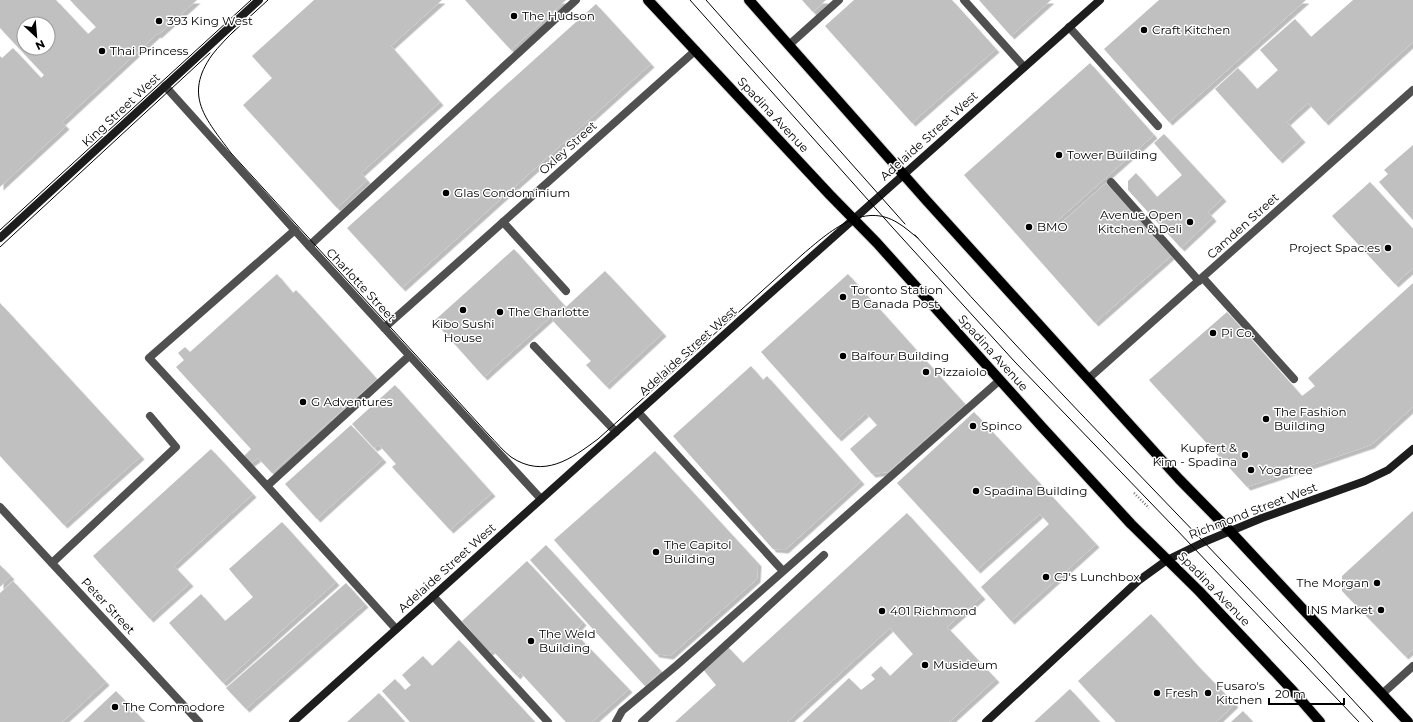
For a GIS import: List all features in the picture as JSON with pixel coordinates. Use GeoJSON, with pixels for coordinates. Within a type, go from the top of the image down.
{"type":"FeatureCollection","features":[{"type":"Feature","properties":{"kind":"main road","name":"King Street West"},"geometry":{"type":"LineString","coordinates":[[0,238],[259,0]]}},
{"type":"Feature","properties":{"kind":"main road","name":"Spadina Avenue"},"geometry":{"type":"LineString","coordinates":[[648,0],[854,219],[1131,524],[1220,613],[1320,722]]}},
{"type":"Feature","properties":{"kind":"main road"},"geometry":{"type":"LineString","coordinates":[[749,0],[903,175],[1179,479],[1230,531],[1408,722]]}},
{"type":"Feature","properties":{"kind":"main road","name":"Adelaide Street West"},"geometry":{"type":"LineString","coordinates":[[293,722],[1100,0]]}},
{"type":"Feature","properties":{"kind":"main road","name":"Richmond Street West"},"geometry":{"type":"LineString","coordinates":[[986,722],[1138,581],[1167,560],[1204,542],[1262,518],[1365,481],[1388,470],[1413,449]]}},
{"type":"Feature","properties":{"kind":"street"},"geometry":{"type":"LineString","coordinates":[[309,246],[336,223],[576,0]]}},
{"type":"Feature","properties":{"kind":"street"},"geometry":{"type":"LineString","coordinates":[[789,45],[839,0]]}},
{"type":"Feature","properties":{"kind":"street"},"geometry":{"type":"LineString","coordinates":[[964,0],[1024,67]]}},
{"type":"Feature","properties":{"kind":"street"},"geometry":{"type":"LineString","coordinates":[[1069,28],[1158,126]]}},
{"type":"Feature","properties":{"kind":"street","name":"Oxley Street"},"geometry":{"type":"LineString","coordinates":[[384,328],[696,50]]}},
{"type":"Feature","properties":{"kind":"street","name":"Charlotte Street"},"geometry":{"type":"LineString","coordinates":[[165,86],[409,356],[541,499]]}},
{"type":"Feature","properties":{"kind":"street","name":"Camden Street"},"geometry":{"type":"LineString","coordinates":[[1088,379],[1413,90]]}},
{"type":"Feature","properties":{"kind":"street"},"geometry":{"type":"LineString","coordinates":[[1111,182],[1294,379]]}},
{"type":"Feature","properties":{"kind":"street"},"geometry":{"type":"LineString","coordinates":[[503,222],[566,291]]}},
{"type":"Feature","properties":{"kind":"street"},"geometry":{"type":"LineString","coordinates":[[295,230],[149,358],[267,486],[396,630]]}},
{"type":"Feature","properties":{"kind":"street"},"geometry":{"type":"LineString","coordinates":[[534,346],[616,432]]}},
{"type":"Feature","properties":{"kind":"street"},"geometry":{"type":"LineString","coordinates":[[267,486],[409,356]]}},
{"type":"Feature","properties":{"kind":"street"},"geometry":{"type":"LineString","coordinates":[[616,722],[622,711],[677,665],[1000,380]]}},
{"type":"Feature","properties":{"kind":"street"},"geometry":{"type":"LineString","coordinates":[[638,412],[783,572]]}},
{"type":"Feature","properties":{"kind":"street"},"geometry":{"type":"LineString","coordinates":[[52,563],[176,447],[150,416]]}},
{"type":"Feature","properties":{"kind":"street","name":"Peter Street"},"geometry":{"type":"LineString","coordinates":[[1,511],[52,563],[199,722]]}},
{"type":"Feature","properties":{"kind":"street"},"geometry":{"type":"LineString","coordinates":[[642,722],[824,556]]}},
{"type":"Feature","properties":{"kind":"street"},"geometry":{"type":"LineString","coordinates":[[433,596],[548,722]]}},
{"type":"Feature","properties":{"kind":"street"},"geometry":{"type":"LineString","coordinates":[[1382,694],[1413,666]]}},
{"type":"Feature","properties":{"kind":"path"},"geometry":{"type":"LineString","coordinates":[[1134,493],[1149,508]]}},
{"type":"Feature","properties":{"kind":"building"},"geometry":{"type":"Polygon","coordinates":[[[0,0],[56,0],[88,34],[96,27],[70,0],[197,0],[158,35],[157,34],[62,122],[66,126],[0,187],[0,56],[2,58],[13,48],[16,51],[16,56],[20,56],[41,78],[44,75],[26,56],[56,56],[56,16],[16,16],[16,45],[0,28],[0,0]]]}},
{"type":"Feature","properties":{"kind":"building"},"geometry":{"type":"Polygon","coordinates":[[[314,0],[442,0],[391,46],[440,102],[361,173],[367,180],[337,208],[243,105],[272,78],[252,56],[314,0]]]}},
{"type":"Feature","properties":{"kind":"building","name":"The Hudson"},"geometry":{"type":"Polygon","coordinates":[[[465,0],[566,0],[511,50],[465,0]]]}},
{"type":"Feature","properties":{"kind":"building"},"geometry":{"type":"Polygon","coordinates":[[[802,0],[826,0],[813,12],[802,0]]]}},
{"type":"Feature","properties":{"kind":"building"},"geometry":{"type":"Polygon","coordinates":[[[854,0],[952,0],[996,49],[912,123],[825,26],[854,0]]]}},
{"type":"Feature","properties":{"kind":"building"},"geometry":{"type":"Polygon","coordinates":[[[979,0],[1051,0],[1011,36],[979,0]]]}},
{"type":"Feature","properties":{"kind":"building"},"geometry":{"type":"Polygon","coordinates":[[[1159,0],[1306,0],[1169,122],[1104,49],[1159,0]]]}},
{"type":"Feature","properties":{"kind":"building"},"geometry":{"type":"Polygon","coordinates":[[[1353,0],[1413,0],[1413,42],[1325,122],[1308,103],[1287,122],[1302,139],[1279,160],[1215,89],[1238,68],[1257,89],[1278,70],[1260,50],[1295,19],[1311,37],[1353,0]]]}},
{"type":"Feature","properties":{"kind":"building"},"geometry":{"type":"Polygon","coordinates":[[[596,4],[651,64],[402,288],[347,228],[596,4]]]}},
{"type":"Feature","properties":{"kind":"building","name":"Tower Building"},"geometry":{"type":"Polygon","coordinates":[[[1090,63],[1154,135],[1057,221],[1060,224],[1106,183],[1171,256],[1095,323],[964,175],[1090,63]]]}},
{"type":"Feature","properties":{"kind":"building"},"geometry":{"type":"Polygon","coordinates":[[[1164,134],[1223,198],[1208,212],[1213,218],[1181,248],[1128,190],[1128,181],[1136,173],[1157,197],[1182,175],[1154,143],[1164,134]]]}},
{"type":"Feature","properties":{"kind":"building"},"geometry":{"type":"Polygon","coordinates":[[[1413,145],[1413,220],[1379,182],[1388,174],[1384,170],[1413,145]]]}},
{"type":"Feature","properties":{"kind":"building","name":"Project Spac.es"},"geometry":{"type":"Polygon","coordinates":[[[1370,182],[1413,229],[1413,268],[1395,284],[1332,216],[1370,182]]]}},
{"type":"Feature","properties":{"kind":"building","name":"The Charlotte"},"geometry":{"type":"Polygon","coordinates":[[[514,249],[564,305],[484,377],[434,321],[514,249]]]}},
{"type":"Feature","properties":{"kind":"building"},"geometry":{"type":"Polygon","coordinates":[[[605,271],[663,333],[606,386],[586,365],[591,361],[552,320],[605,271]]]}},
{"type":"Feature","properties":{"kind":"building"},"geometry":{"type":"Polygon","coordinates":[[[277,274],[293,293],[296,290],[377,379],[272,473],[258,458],[250,464],[243,457],[251,449],[176,367],[184,360],[178,353],[185,347],[190,352],[277,274]]]}},
{"type":"Feature","properties":{"kind":"building","name":"Balfour Building"},"geometry":{"type":"Polygon","coordinates":[[[848,274],[965,404],[888,472],[872,474],[850,449],[877,425],[866,413],[838,438],[761,352],[848,274]]]}},
{"type":"Feature","properties":{"kind":"building","name":"The Fashion Building"},"geometry":{"type":"Polygon","coordinates":[[[1413,283],[1413,407],[1371,445],[1247,487],[1149,380],[1227,312],[1302,396],[1315,386],[1308,378],[1413,283]]]}},
{"type":"Feature","properties":{"kind":"building"},"geometry":{"type":"Polygon","coordinates":[[[0,303],[141,456],[64,525],[0,456],[0,303]]]}},
{"type":"Feature","properties":{"kind":"building"},"geometry":{"type":"Polygon","coordinates":[[[751,366],[763,380],[767,376],[861,481],[785,550],[773,549],[673,436],[751,366]]]}},
{"type":"Feature","properties":{"kind":"building"},"geometry":{"type":"Polygon","coordinates":[[[395,385],[492,493],[450,530],[392,467],[396,464],[379,445],[374,448],[352,424],[395,385]]]}},
{"type":"Feature","properties":{"kind":"building","name":"Spadina Building"},"geometry":{"type":"Polygon","coordinates":[[[974,412],[1096,544],[1011,621],[981,587],[1049,524],[1040,514],[977,570],[897,483],[974,412]]]}},
{"type":"Feature","properties":{"kind":"building"},"geometry":{"type":"Polygon","coordinates":[[[351,425],[383,459],[317,519],[285,484],[351,425]]]}},
{"type":"Feature","properties":{"kind":"building"},"geometry":{"type":"Polygon","coordinates":[[[211,449],[253,494],[174,566],[190,583],[150,619],[93,556],[211,449]]]}},
{"type":"Feature","properties":{"kind":"building","name":"The Capitol Building"},"geometry":{"type":"Polygon","coordinates":[[[655,451],[758,563],[757,579],[670,656],[656,654],[554,540],[655,451]]]}},
{"type":"Feature","properties":{"kind":"building","name":"The Morgan"},"geometry":{"type":"Polygon","coordinates":[[[1413,511],[1413,649],[1405,656],[1342,591],[1342,576],[1413,511]]]}},
{"type":"Feature","properties":{"kind":"building","name":"401 Richmond"},"geometry":{"type":"Polygon","coordinates":[[[907,513],[982,596],[947,627],[996,679],[949,722],[802,722],[849,678],[861,690],[875,679],[871,675],[881,666],[890,676],[913,654],[890,628],[787,722],[675,722],[716,685],[702,668],[727,646],[743,663],[907,513]]]}},
{"type":"Feature","properties":{"kind":"building"},"geometry":{"type":"Polygon","coordinates":[[[282,522],[336,582],[223,683],[169,623],[201,594],[225,621],[253,597],[229,569],[282,522]]]}},
{"type":"Feature","properties":{"kind":"building"},"geometry":{"type":"Polygon","coordinates":[[[546,545],[661,671],[645,686],[530,560],[546,545]]]}},
{"type":"Feature","properties":{"kind":"building","name":"The Weld Building"},"geometry":{"type":"Polygon","coordinates":[[[527,561],[583,622],[574,632],[629,689],[592,722],[566,722],[520,672],[517,676],[492,650],[489,652],[462,621],[527,561]]]}},
{"type":"Feature","properties":{"kind":"building"},"geometry":{"type":"Polygon","coordinates":[[[0,565],[11,576],[0,587],[0,565]]]}},
{"type":"Feature","properties":{"kind":"building"},"geometry":{"type":"Polygon","coordinates":[[[13,581],[106,682],[62,722],[0,722],[0,593],[13,581]]]}},
{"type":"Feature","properties":{"kind":"building"},"geometry":{"type":"Polygon","coordinates":[[[346,583],[365,604],[246,709],[226,688],[346,583]]]}},
{"type":"Feature","properties":{"kind":"building"},"geometry":{"type":"Polygon","coordinates":[[[1151,614],[1235,704],[1216,722],[1116,722],[1078,681],[1151,614]]]}},
{"type":"Feature","properties":{"kind":"building"},"geometry":{"type":"Polygon","coordinates":[[[459,640],[535,722],[410,722],[382,691],[395,679],[405,690],[411,685],[402,675],[423,656],[432,666],[459,640]]]}},
{"type":"Feature","properties":{"kind":"building"},"geometry":{"type":"Polygon","coordinates":[[[1070,689],[1100,722],[1034,722],[1070,689]]]}},
{"type":"Feature","properties":{"kind":"building","name":"The Commodore"},"geometry":{"type":"Polygon","coordinates":[[[116,691],[145,722],[83,722],[116,691]]]}},
{"type":"Feature","properties":{"kind":"building"},"geometry":{"type":"Polygon","coordinates":[[[379,693],[405,722],[347,722],[379,693]]]}},
{"type":"Feature","properties":{"kind":"building"},"geometry":{"type":"Polygon","coordinates":[[[1243,711],[1253,722],[1231,722],[1243,711]]]}},
{"type":"Feature","properties":{"kind":"tram line"},"geometry":{"type":"LineString","coordinates":[[0,230],[251,0]]}},
{"type":"Feature","properties":{"kind":"tram line"},"geometry":{"type":"LineString","coordinates":[[231,34],[268,0]]}},
{"type":"Feature","properties":{"kind":"tram line"},"geometry":{"type":"LineString","coordinates":[[690,0],[893,228],[1015,362],[1359,722]]}},
{"type":"Feature","properties":{"kind":"tram line"},"geometry":{"type":"LineString","coordinates":[[706,0],[905,224]]}},
{"type":"Feature","properties":{"kind":"tram line"},"geometry":{"type":"LineString","coordinates":[[235,30],[212,55],[203,70],[199,83],[201,107],[213,129],[231,153],[489,435],[508,455],[523,463],[535,466],[557,464],[578,453],[598,439],[803,254],[824,237],[847,222],[859,217],[872,215],[885,217],[903,226],[918,238]]}},
{"type":"Feature","properties":{"kind":"tram line"},"geometry":{"type":"LineString","coordinates":[[0,247],[210,53]]}},
{"type":"Feature","properties":{"kind":"tram line"},"geometry":{"type":"LineString","coordinates":[[915,235],[1085,419],[1259,600],[1373,722]]}},
{"type":"Feature","properties":{"kind":"place","name":"The Hudson"},"geometry":{"type":"Point","coordinates":[514,16]}},
{"type":"Feature","properties":{"kind":"place","name":"393 King West"},"geometry":{"type":"Point","coordinates":[159,21]}},
{"type":"Feature","properties":{"kind":"place","name":"Craft Kitchen"},"geometry":{"type":"Point","coordinates":[1144,30]}},
{"type":"Feature","properties":{"kind":"place","name":"Thai Princess"},"geometry":{"type":"Point","coordinates":[102,51]}},
{"type":"Feature","properties":{"kind":"place","name":"Tower Building"},"geometry":{"type":"Point","coordinates":[1059,155]}},
{"type":"Feature","properties":{"kind":"place","name":"Glas Condominium"},"geometry":{"type":"Point","coordinates":[446,193]}},
{"type":"Feature","properties":{"kind":"place","name":"Avenue Open Kitchen & Deli"},"geometry":{"type":"Point","coordinates":[1190,222]}},
{"type":"Feature","properties":{"kind":"place","name":"BMO"},"geometry":{"type":"Point","coordinates":[1029,227]}},
{"type":"Feature","properties":{"kind":"place","name":"Project Spac.es"},"geometry":{"type":"Point","coordinates":[1388,248]}},
{"type":"Feature","properties":{"kind":"place","name":"Toronto Station B Canada Post"},"geometry":{"type":"Point","coordinates":[843,297]}},
{"type":"Feature","properties":{"kind":"place","name":"Kibo Sushi House"},"geometry":{"type":"Point","coordinates":[463,310]}},
{"type":"Feature","properties":{"kind":"place","name":"The Charlotte"},"geometry":{"type":"Point","coordinates":[500,312]}},
{"type":"Feature","properties":{"kind":"place","name":"Pi Co."},"geometry":{"type":"Point","coordinates":[1213,333]}},
{"type":"Feature","properties":{"kind":"place","name":"Balfour Building"},"geometry":{"type":"Point","coordinates":[843,356]}},
{"type":"Feature","properties":{"kind":"place","name":"Pizzaiolo"},"geometry":{"type":"Point","coordinates":[926,372]}},
{"type":"Feature","properties":{"kind":"place","name":"G Adventures"},"geometry":{"type":"Point","coordinates":[303,402]}},
{"type":"Feature","properties":{"kind":"place","name":"The Fashion Building"},"geometry":{"type":"Point","coordinates":[1266,419]}},
{"type":"Feature","properties":{"kind":"place","name":"Spinco"},"geometry":{"type":"Point","coordinates":[973,426]}},
{"type":"Feature","properties":{"kind":"place","name":"Kupfert & Kim - Spadina"},"geometry":{"type":"Point","coordinates":[1245,455]}},
{"type":"Feature","properties":{"kind":"place","name":"Yogatree"},"geometry":{"type":"Point","coordinates":[1251,470]}},
{"type":"Feature","properties":{"kind":"place","name":"Spadina Building"},"geometry":{"type":"Point","coordinates":[976,491]}},
{"type":"Feature","properties":{"kind":"place","name":"The Capitol Building"},"geometry":{"type":"Point","coordinates":[656,552]}},
{"type":"Feature","properties":{"kind":"place","name":"CJ's Lunchbox"},"geometry":{"type":"Point","coordinates":[1046,577]}},
{"type":"Feature","properties":{"kind":"place","name":"The Morgan"},"geometry":{"type":"Point","coordinates":[1377,583]}},
{"type":"Feature","properties":{"kind":"place","name":"INS Market"},"geometry":{"type":"Point","coordinates":[1381,610]}},
{"type":"Feature","properties":{"kind":"place","name":"401 Richmond"},"geometry":{"type":"Point","coordinates":[882,611]}},
{"type":"Feature","properties":{"kind":"place","name":"The Weld Building"},"geometry":{"type":"Point","coordinates":[531,641]}},
{"type":"Feature","properties":{"kind":"place","name":"Musideum"},"geometry":{"type":"Point","coordinates":[925,665]}},
{"type":"Feature","properties":{"kind":"place","name":"Fresh"},"geometry":{"type":"Point","coordinates":[1157,693]}},
{"type":"Feature","properties":{"kind":"place","name":"Fusaro's Kitchen"},"geometry":{"type":"Point","coordinates":[1208,693]}},
{"type":"Feature","properties":{"kind":"place","name":"The Commodore"},"geometry":{"type":"Point","coordinates":[115,707]}}]}
